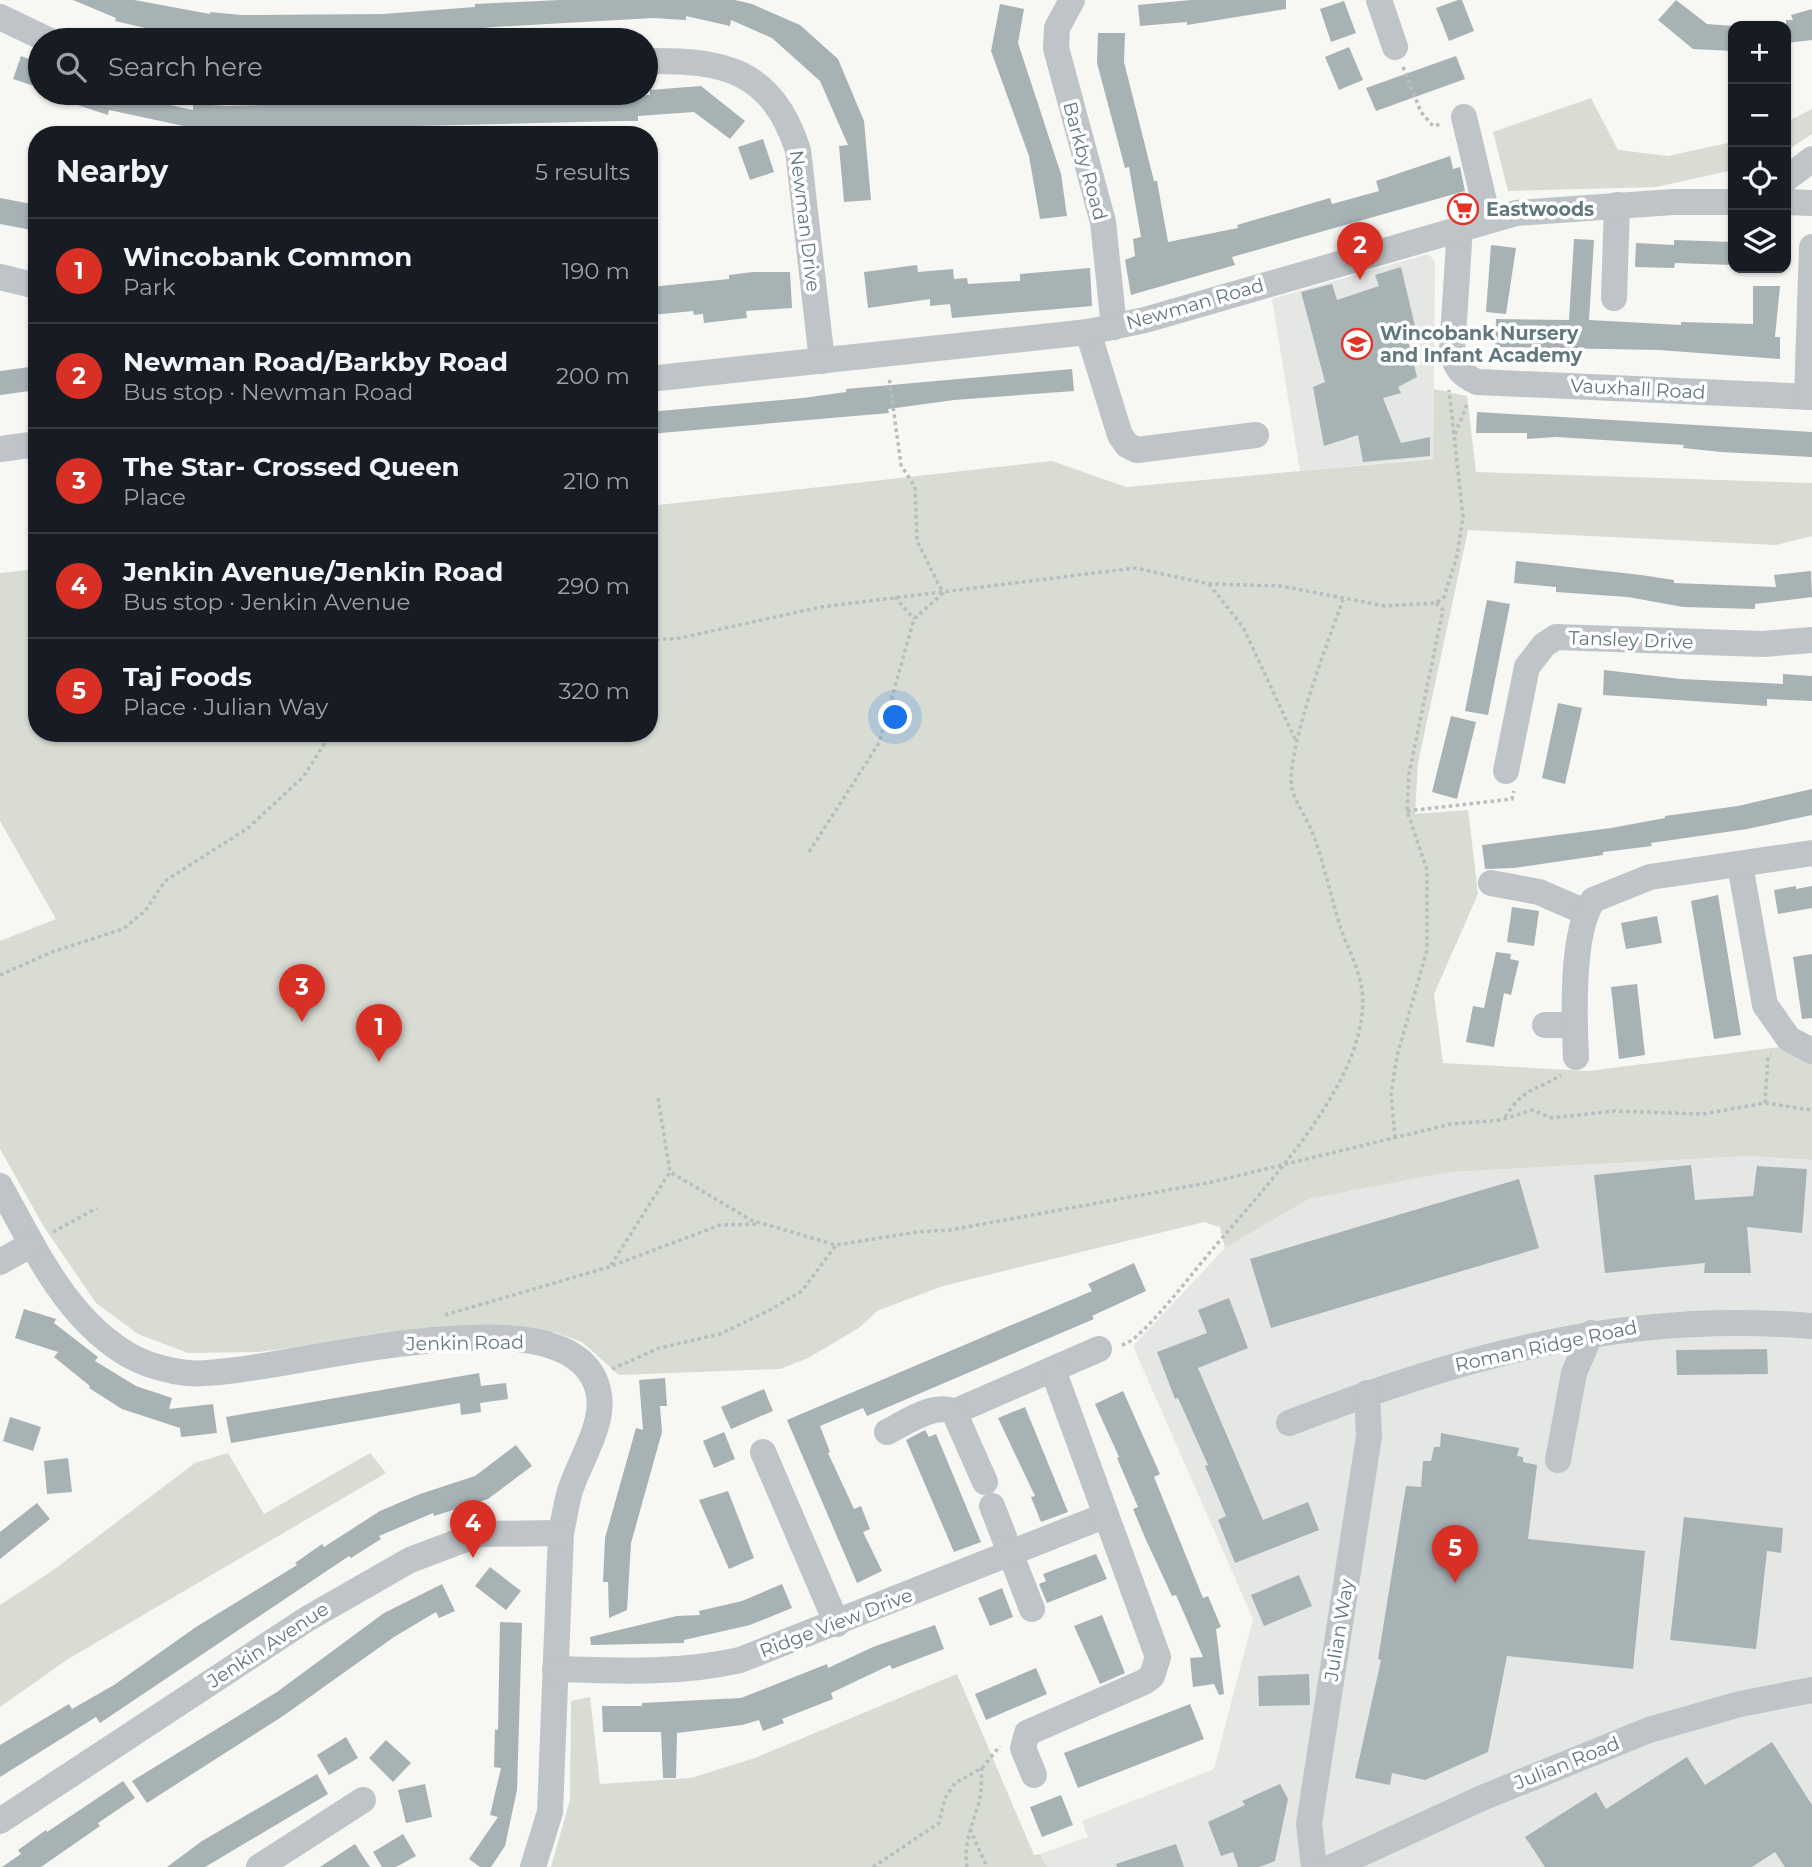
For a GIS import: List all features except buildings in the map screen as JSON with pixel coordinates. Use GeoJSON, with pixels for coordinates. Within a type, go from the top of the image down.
{"type":"FeatureCollection","features":[{"type":"Feature","properties":{"kind":"street","name":"Barkby Road"},"geometry":{"type":"LineString","coordinates":[[1072,0],[1057,28],[1056,48],[1103,222],[1114,327]]}},
{"type":"Feature","properties":{"kind":"street"},"geometry":{"type":"LineString","coordinates":[[1379,0],[1395,47]]}},
{"type":"Feature","properties":{"kind":"street"},"geometry":{"type":"LineString","coordinates":[[0,17],[28,30]]}},
{"type":"Feature","properties":{"kind":"street","name":"Newman Drive"},"geometry":{"type":"LineString","coordinates":[[658,61],[689,61],[721,67],[751,79],[771,97],[788,120],[798,150],[822,361]]}},
{"type":"Feature","properties":{"kind":"street"},"geometry":{"type":"LineString","coordinates":[[1464,117],[1488,218]]}},
{"type":"Feature","properties":{"kind":"street"},"geometry":{"type":"LineString","coordinates":[[1791,176],[1812,159]]}},
{"type":"Feature","properties":{"kind":"street","name":"Newman Road"},"geometry":{"type":"LineString","coordinates":[[658,378],[1088,332],[1114,327],[1488,218],[1516,213],[1617,205],[1728,202]]}},
{"type":"Feature","properties":{"kind":"street"},"geometry":{"type":"LineString","coordinates":[[1791,202],[1812,203]]}},
{"type":"Feature","properties":{"kind":"street"},"geometry":{"type":"LineString","coordinates":[[1614,298],[1617,205]]}},
{"type":"Feature","properties":{"kind":"street"},"geometry":{"type":"LineString","coordinates":[[1460,227],[1452,352],[1466,374]]}},
{"type":"Feature","properties":{"kind":"street"},"geometry":{"type":"LineString","coordinates":[[1809,397],[1812,247]]}},
{"type":"Feature","properties":{"kind":"street"},"geometry":{"type":"LineString","coordinates":[[0,277],[28,284]]}},
{"type":"Feature","properties":{"kind":"street"},"geometry":{"type":"LineString","coordinates":[[1088,332],[1120,435],[1127,445],[1137,450],[1256,435]]}},
{"type":"Feature","properties":{"kind":"street","name":"Vauxhall Road"},"geometry":{"type":"LineString","coordinates":[[1466,374],[1809,397]]}},
{"type":"Feature","properties":{"kind":"street"},"geometry":{"type":"LineString","coordinates":[[0,449],[28,445]]}},
{"type":"Feature","properties":{"kind":"street","name":"Tansley Drive"},"geometry":{"type":"LineString","coordinates":[[1506,771],[1527,667],[1535,653],[1556,637],[1763,644],[1812,640]]}},
{"type":"Feature","properties":{"kind":"street"},"geometry":{"type":"LineString","coordinates":[[1576,1057],[1574,1025],[1580,938],[1585,912],[1593,900],[1606,892],[1650,877],[1812,853]]}},
{"type":"Feature","properties":{"kind":"street"},"geometry":{"type":"LineString","coordinates":[[1740,865],[1765,1005],[1801,1045]]}},
{"type":"Feature","properties":{"kind":"street"},"geometry":{"type":"LineString","coordinates":[[1491,883],[1539,892],[1585,912]]}},
{"type":"Feature","properties":{"kind":"street"},"geometry":{"type":"LineString","coordinates":[[1545,1026],[1574,1025]]}},
{"type":"Feature","properties":{"kind":"street","name":"Jenkin Road"},"geometry":{"type":"LineString","coordinates":[[0,1186],[32,1244],[85,1321],[114,1346],[138,1360],[163,1368],[188,1373],[218,1371],[365,1347],[503,1339],[539,1342],[565,1351],[583,1362],[594,1376]]}},
{"type":"Feature","properties":{"kind":"street"},"geometry":{"type":"LineString","coordinates":[[0,1262],[32,1244]]}},
{"type":"Feature","properties":{"kind":"street","name":"Roman Ridge Road"},"geometry":{"type":"LineString","coordinates":[[1289,1423],[1367,1393],[1466,1360],[1591,1333],[1704,1321],[1812,1326]]}},
{"type":"Feature","properties":{"kind":"street"},"geometry":{"type":"LineString","coordinates":[[1558,1460],[1574,1373],[1591,1333]]}},
{"type":"Feature","properties":{"kind":"street"},"geometry":{"type":"LineString","coordinates":[[887,1432],[937,1409],[954,1412],[1099,1349]]}},
{"type":"Feature","properties":{"kind":"street"},"geometry":{"type":"LineString","coordinates":[[1034,1774],[1023,1748],[1027,1733],[1144,1682],[1156,1667],[1158,1657],[1104,1516],[1054,1370]]}},
{"type":"Feature","properties":{"kind":"street"},"geometry":{"type":"LineString","coordinates":[[533,1867],[543,1842],[550,1812],[561,1533],[570,1490],[596,1421],[600,1398],[594,1376]]}},
{"type":"Feature","properties":{"kind":"street","name":"Julian Way"},"geometry":{"type":"LineString","coordinates":[[1314,1867],[1310,1824],[1369,1436],[1367,1393]]}},
{"type":"Feature","properties":{"kind":"street"},"geometry":{"type":"LineString","coordinates":[[954,1412],[1032,1609]]}},
{"type":"Feature","properties":{"kind":"street"},"geometry":{"type":"LineString","coordinates":[[763,1452],[837,1624]]}},
{"type":"Feature","properties":{"kind":"street","name":"Ridge View Drive"},"geometry":{"type":"LineString","coordinates":[[555,1669],[664,1672],[704,1669],[740,1660],[837,1624],[1104,1516]]}},
{"type":"Feature","properties":{"kind":"street","name":"Jenkin Avenue"},"geometry":{"type":"LineString","coordinates":[[0,1821],[307,1619],[410,1560],[479,1534],[561,1533]]}},
{"type":"Feature","properties":{"kind":"street","name":"Julian Road"},"geometry":{"type":"LineString","coordinates":[[1332,1867],[1482,1798],[1649,1730],[1740,1704],[1812,1690]]}},
{"type":"Feature","properties":{"kind":"street"},"geometry":{"type":"LineString","coordinates":[[260,1867],[363,1800]]}},
{"type":"Feature","properties":{"kind":"path"},"geometry":{"type":"LineString","coordinates":[[1395,47],[1421,113],[1433,126],[1464,117]]}},
{"type":"Feature","properties":{"kind":"path"},"geometry":{"type":"LineString","coordinates":[[886,354],[901,465],[915,487],[917,541],[943,593]]}},
{"type":"Feature","properties":{"kind":"path"},"geometry":{"type":"LineString","coordinates":[[1454,435],[1466,374]]}},
{"type":"Feature","properties":{"kind":"path"},"geometry":{"type":"LineString","coordinates":[[658,639],[680,638],[821,607],[1135,568],[1209,584],[1281,586],[1385,606],[1436,603],[1444,597],[1457,556],[1463,517],[1448,396],[1466,374]]}},
{"type":"Feature","properties":{"kind":"path"},"geometry":{"type":"LineString","coordinates":[[1209,584],[1243,627],[1296,742]]}},
{"type":"Feature","properties":{"kind":"path"},"geometry":{"type":"LineString","coordinates":[[809,852],[878,743],[914,619],[943,593]]}},
{"type":"Feature","properties":{"kind":"path"},"geometry":{"type":"LineString","coordinates":[[894,597],[914,619]]}},
{"type":"Feature","properties":{"kind":"path"},"geometry":{"type":"LineString","coordinates":[[1099,1349],[1129,1344],[1156,1316],[1284,1163],[1317,1120],[1342,1079],[1360,1017],[1361,984],[1340,927],[1314,836],[1292,788],[1296,742],[1343,599]]}},
{"type":"Feature","properties":{"kind":"path"},"geometry":{"type":"LineString","coordinates":[[1395,1138],[1391,1094],[1397,1056],[1427,950],[1427,870],[1407,811],[1409,774],[1443,610],[1436,603]]}},
{"type":"Feature","properties":{"kind":"path"},"geometry":{"type":"LineString","coordinates":[[0,975],[52,952],[123,929],[145,911],[165,881],[248,828],[304,776],[325,742]]}},
{"type":"Feature","properties":{"kind":"path"},"geometry":{"type":"LineString","coordinates":[[1407,811],[1512,799],[1517,779],[1506,771]]}},
{"type":"Feature","properties":{"kind":"path"},"geometry":{"type":"LineString","coordinates":[[1765,1103],[1768,1058],[1801,1045]]}},
{"type":"Feature","properties":{"kind":"path"},"geometry":{"type":"LineString","coordinates":[[1504,1119],[1517,1099],[1536,1086],[1559,1077],[1576,1057]]}},
{"type":"Feature","properties":{"kind":"path"},"geometry":{"type":"LineString","coordinates":[[610,1267],[670,1172],[658,1098]]}},
{"type":"Feature","properties":{"kind":"path"},"geometry":{"type":"LineString","coordinates":[[670,1172],[762,1224],[836,1244],[950,1230],[1212,1182],[1451,1124],[1504,1119],[1532,1110],[1552,1118],[1614,1111],[1703,1114],[1765,1103],[1812,1110]]}},
{"type":"Feature","properties":{"kind":"path"},"geometry":{"type":"LineString","coordinates":[[32,1244],[97,1208]]}},
{"type":"Feature","properties":{"kind":"path"},"geometry":{"type":"LineString","coordinates":[[428,1342],[436,1321],[445,1314],[610,1267],[720,1225],[762,1224]]}},
{"type":"Feature","properties":{"kind":"path"},"geometry":{"type":"LineString","coordinates":[[594,1376],[659,1348],[720,1334],[770,1310],[802,1291],[836,1244]]}},
{"type":"Feature","properties":{"kind":"path"},"geometry":{"type":"LineString","coordinates":[[873,1867],[939,1823],[945,1798],[955,1783],[982,1768],[980,1800],[970,1827],[965,1855],[967,1867]]}},
{"type":"Feature","properties":{"kind":"path"},"geometry":{"type":"LineString","coordinates":[[970,1827],[987,1867]]}},
{"type":"Feature","properties":{"kind":"shaded area"},"geometry":{"type":"Polygon","coordinates":[[[1591,98],[1618,150],[1668,156],[1728,143],[1728,171],[1656,187],[1508,191],[1493,132],[1591,98]]]}},
{"type":"Feature","properties":{"kind":"shaded area"},"geometry":{"type":"Polygon","coordinates":[[[1812,109],[1812,134],[1791,148],[1791,147],[1791,120],[1812,109]]]}},
{"type":"Feature","properties":{"kind":"shaded area","name":"Wincobank Nursery and Infant Academy"},"geometry":{"type":"Polygon","coordinates":[[[1428,254],[1435,261],[1433,458],[1300,471],[1272,299],[1428,254]]]}},
{"type":"Feature","properties":{"kind":"shaded area"},"geometry":{"type":"Polygon","coordinates":[[[1434,389],[1467,396],[1476,472],[1812,483],[1812,536],[1776,545],[1468,530],[1418,763],[1415,814],[1468,810],[1478,894],[1434,994],[1443,1063],[1588,1071],[1781,1047],[1812,1062],[1812,1160],[1750,1156],[1450,1172],[1309,1199],[1225,1248],[1220,1227],[1204,1222],[943,1286],[877,1311],[859,1328],[808,1358],[780,1369],[619,1375],[582,1342],[554,1332],[441,1330],[258,1352],[188,1353],[138,1334],[96,1303],[44,1227],[0,1149],[0,941],[56,919],[0,821],[0,573],[28,570],[28,742],[658,742],[658,505],[1052,461],[1126,487],[1433,459],[1434,389]]]}},
{"type":"Feature","properties":{"kind":"shaded area"},"geometry":{"type":"Polygon","coordinates":[[[1750,1156],[1812,1160],[1812,1867],[1047,1867],[1040,1854],[1088,1837],[1082,1821],[1214,1769],[1253,1619],[1133,1346],[1225,1248],[1309,1199],[1450,1172],[1750,1156]]]}},
{"type":"Feature","properties":{"kind":"shaded area"},"geometry":{"type":"Polygon","coordinates":[[[228,1453],[264,1514],[370,1453],[386,1473],[68,1659],[0,1707],[0,1605],[52,1571],[195,1463],[228,1453]]]}},
{"type":"Feature","properties":{"kind":"shaded area"},"geometry":{"type":"Polygon","coordinates":[[[957,1674],[1034,1855],[1040,1854],[1047,1867],[551,1867],[570,1800],[571,1701],[590,1697],[600,1784],[691,1778],[755,1758],[957,1674]]]}},
{"type":"Feature","properties":{"kind":"place","name":"Eastwoods"},"geometry":{"type":"Point","coordinates":[1463,209]}},
{"type":"Feature","properties":{"kind":"place","name":"Newman Road/Barkby Road"},"geometry":{"type":"Point","coordinates":[1360,280]}},
{"type":"Feature","properties":{"kind":"place","name":"Wincobank Nursery and Infant Academy"},"geometry":{"type":"Point","coordinates":[1357,344]}},
{"type":"Feature","properties":{"kind":"place","name":"The Star- Crossed Queen"},"geometry":{"type":"Point","coordinates":[302,1022]}},
{"type":"Feature","properties":{"kind":"place","name":"Wincobank Common"},"geometry":{"type":"Point","coordinates":[379,1062]}},
{"type":"Feature","properties":{"kind":"place","name":"Jenkin Avenue/Jenkin Road"},"geometry":{"type":"Point","coordinates":[473,1558]}},
{"type":"Feature","properties":{"kind":"place","name":"Taj Foods"},"geometry":{"type":"Point","coordinates":[1455,1583]}}]}
